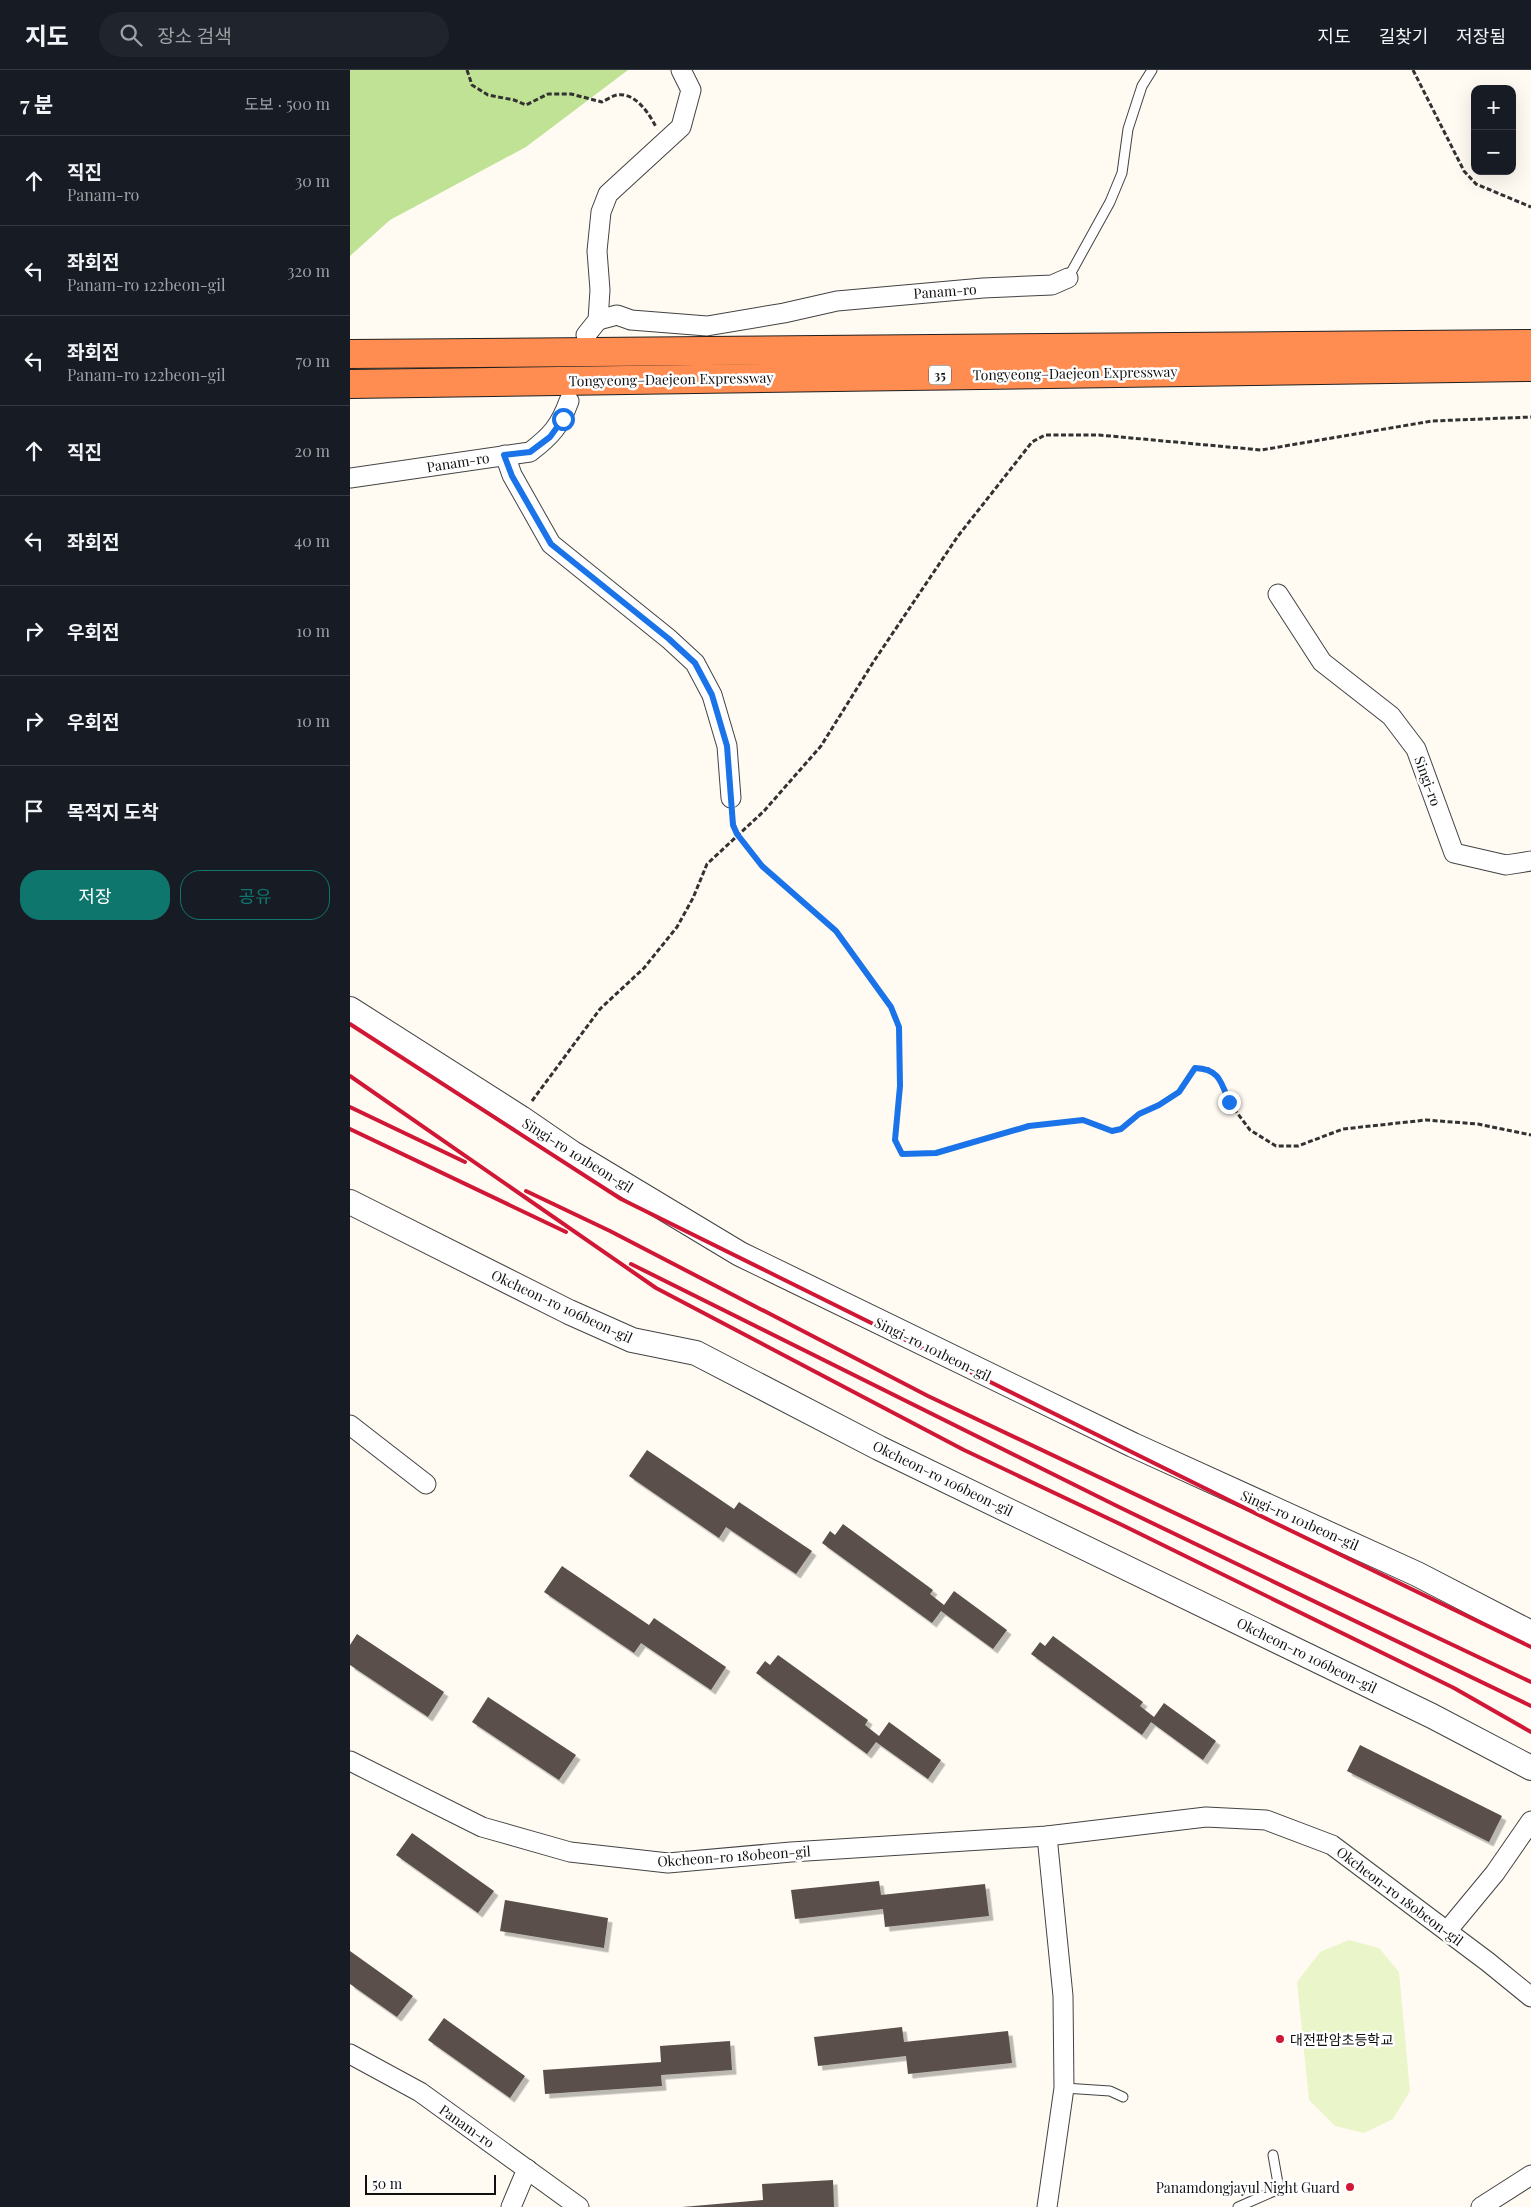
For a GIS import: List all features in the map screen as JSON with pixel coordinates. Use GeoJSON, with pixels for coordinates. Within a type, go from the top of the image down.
{"type":"FeatureCollection","features":[{"type":"Feature","properties":{"kind":"highway","name":"Tongyeong–Daejeon Expressway"},"geometry":{"type":"LineString","coordinates":[[350,354],[1531,344]]}},
{"type":"Feature","properties":{"kind":"highway","name":"Tongyeong–Daejeon Expressway"},"geometry":{"type":"LineString","coordinates":[[350,384],[1531,367]]}},
{"type":"Feature","properties":{"kind":"street"},"geometry":{"type":"LineString","coordinates":[[586,335],[598,320],[600,290],[598,251],[601,212],[608,194],[681,127],[692,90],[680,70]]}},
{"type":"Feature","properties":{"kind":"street","name":"Panam-ro"},"geometry":{"type":"LineString","coordinates":[[598,320],[617,315],[631,320],[707,326],[784,313],[837,301],[945,291],[1052,285],[1068,278]]}},
{"type":"Feature","properties":{"kind":"street","name":"Panam-ro"},"geometry":{"type":"LineString","coordinates":[[350,478],[530,452],[550,437],[563,419],[569,401]]}},
{"type":"Feature","properties":{"kind":"street"},"geometry":{"type":"LineString","coordinates":[[504,455],[512,476],[551,544],[669,639],[695,663],[712,695],[727,746],[731,798]]}},
{"type":"Feature","properties":{"kind":"street","name":"Singi-ro"},"geometry":{"type":"LineString","coordinates":[[1278,594],[1322,662],[1392,716],[1416,749],[1454,854],[1506,864],[1531,861]]}},
{"type":"Feature","properties":{"kind":"street","name":"Singi-ro 101beon-gil"},"geometry":{"type":"LineString","coordinates":[[354,1012],[521,1118],[572,1153],[740,1254],[1133,1446],[1416,1574],[1531,1633]]}},
{"type":"Feature","properties":{"kind":"street","name":"Okcheon-ro 106beon-gil"},"geometry":{"type":"LineString","coordinates":[[350,1202],[569,1312],[632,1340],[696,1353],[880,1448],[1432,1716],[1531,1768]]}},
{"type":"Feature","properties":{"kind":"street"},"geometry":{"type":"LineString","coordinates":[[350,1425],[426,1484]]}},
{"type":"Feature","properties":{"kind":"street","name":"Okcheon-ro 180beon-gil"},"geometry":{"type":"LineString","coordinates":[[350,1761],[482,1828],[580,1853],[668,1863],[791,1852],[1047,1836],[1206,1817],[1266,1820],[1332,1845],[1531,1996]]}},
{"type":"Feature","properties":{"kind":"street"},"geometry":{"type":"LineString","coordinates":[[1447,1931],[1495,1873],[1531,1820]]}},
{"type":"Feature","properties":{"kind":"street"},"geometry":{"type":"LineString","coordinates":[[1047,1836],[1063,1996],[1064,2088],[1047,2207]]}},
{"type":"Feature","properties":{"kind":"street","name":"Panam-ro"},"geometry":{"type":"LineString","coordinates":[[350,2054],[420,2092],[579,2207]]}},
{"type":"Feature","properties":{"kind":"street"},"geometry":{"type":"LineString","coordinates":[[511,2207],[527,2168]]}},
{"type":"Feature","properties":{"kind":"street"},"geometry":{"type":"LineString","coordinates":[[1481,2207],[1531,2174]]}},
{"type":"Feature","properties":{"kind":"lane","name":"Panam-ro"},"geometry":{"type":"LineString","coordinates":[[1068,278],[1110,202],[1122,173],[1128,129],[1142,86],[1152,70]]}},
{"type":"Feature","properties":{"kind":"lane"},"geometry":{"type":"LineString","coordinates":[[1064,2088],[1110,2091],[1123,2097]]}},
{"type":"Feature","properties":{"kind":"lane"},"geometry":{"type":"LineString","coordinates":[[1238,2207],[1279,2190],[1273,2155]]}},
{"type":"Feature","properties":{"kind":"path"},"geometry":{"type":"LineString","coordinates":[[467,70],[472,85],[488,95],[514,100],[526,105],[548,94],[571,94],[602,102],[617,95],[635,99],[649,114],[656,127],[673,136]]}},
{"type":"Feature","properties":{"kind":"path"},"geometry":{"type":"LineString","coordinates":[[1413,70],[1464,171],[1476,184],[1531,207]]}},
{"type":"Feature","properties":{"kind":"path"},"geometry":{"type":"LineString","coordinates":[[521,1118],[552,1072],[600,1009],[644,968],[677,927],[707,864],[737,834],[764,811],[821,746],[874,661],[958,536],[1032,442],[1045,435],[1098,435],[1261,450],[1297,442],[1368,434],[1432,421],[1531,417]]}},
{"type":"Feature","properties":{"kind":"path"},"geometry":{"type":"LineString","coordinates":[[731,798],[733,825],[737,834],[762,866],[836,931],[891,1007],[899,1027],[900,1086],[895,1140],[902,1154],[936,1153],[1029,1126],[1083,1120],[1112,1131],[1121,1129],[1139,1114],[1159,1105],[1179,1092],[1195,1068],[1209,1069],[1219,1078],[1229,1102],[1250,1130],[1276,1146],[1298,1146],[1343,1129],[1426,1120],[1478,1124],[1531,1135]]}},
{"type":"Feature","properties":{"kind":"green space"},"geometry":{"type":"Polygon","coordinates":[[[350,70],[628,70],[526,147],[390,220],[350,256],[350,70]]]}},
{"type":"Feature","properties":{"kind":"green space"},"geometry":{"type":"Polygon","coordinates":[[[1349,1940],[1379,1948],[1399,1972],[1410,2091],[1393,2119],[1364,2133],[1335,2126],[1309,2100],[1297,1982],[1320,1952],[1349,1940]]]}},
{"type":"Feature","properties":{"kind":"building"},"geometry":{"type":"Polygon","coordinates":[[[647,1450],[734,1509],[739,1502],[812,1551],[796,1574],[726,1527],[719,1538],[629,1476],[647,1450]]]}},
{"type":"Feature","properties":{"kind":"building"},"geometry":{"type":"Polygon","coordinates":[[[843,1524],[933,1590],[930,1594],[944,1605],[954,1591],[1007,1630],[993,1649],[941,1611],[932,1623],[822,1543],[830,1531],[835,1535],[843,1524]]]}},
{"type":"Feature","properties":{"kind":"building"},"geometry":{"type":"Polygon","coordinates":[[[562,1566],[649,1625],[654,1618],[726,1667],[711,1690],[641,1643],[634,1653],[544,1592],[562,1566]]]}},
{"type":"Feature","properties":{"kind":"building"},"geometry":{"type":"Polygon","coordinates":[[[357,1634],[444,1692],[428,1717],[350,1665],[350,1645],[357,1634]]]}},
{"type":"Feature","properties":{"kind":"building"},"geometry":{"type":"Polygon","coordinates":[[[1053,1636],[1143,1702],[1140,1706],[1154,1717],[1164,1703],[1216,1741],[1203,1760],[1151,1722],[1142,1735],[1031,1654],[1040,1642],[1045,1646],[1053,1636]]]}},
{"type":"Feature","properties":{"kind":"building"},"geometry":{"type":"Polygon","coordinates":[[[778,1655],[868,1720],[865,1725],[879,1736],[889,1722],[941,1760],[928,1779],[876,1742],[867,1754],[756,1673],[765,1661],[770,1665],[778,1655]]]}},
{"type":"Feature","properties":{"kind":"building"},"geometry":{"type":"Polygon","coordinates":[[[488,1697],[576,1755],[559,1780],[472,1722],[488,1697]]]}},
{"type":"Feature","properties":{"kind":"building"},"geometry":{"type":"Polygon","coordinates":[[[1360,1745],[1502,1816],[1489,1842],[1347,1771],[1360,1745]]]}},
{"type":"Feature","properties":{"kind":"building"},"geometry":{"type":"Polygon","coordinates":[[[412,1833],[494,1891],[478,1913],[396,1855],[412,1833]]]}},
{"type":"Feature","properties":{"kind":"building"},"geometry":{"type":"Polygon","coordinates":[[[879,1881],[881,1895],[985,1884],[989,1916],[885,1927],[883,1909],[795,1919],[791,1890],[879,1881]]]}},
{"type":"Feature","properties":{"kind":"building"},"geometry":{"type":"Polygon","coordinates":[[[505,1900],[608,1918],[604,1948],[500,1931],[505,1900]]]}},
{"type":"Feature","properties":{"kind":"building"},"geometry":{"type":"Polygon","coordinates":[[[350,1951],[413,1996],[397,2017],[350,1984],[350,1951]]]}},
{"type":"Feature","properties":{"kind":"building"},"geometry":{"type":"Polygon","coordinates":[[[444,2018],[525,2076],[510,2098],[428,2040],[444,2018]]]}},
{"type":"Feature","properties":{"kind":"building"},"geometry":{"type":"Polygon","coordinates":[[[902,2027],[904,2042],[1008,2031],[1012,2063],[908,2074],[906,2056],[818,2066],[814,2037],[902,2027]]]}},
{"type":"Feature","properties":{"kind":"building"},"geometry":{"type":"Polygon","coordinates":[[[730,2041],[732,2070],[661,2075],[662,2086],[545,2094],[543,2070],[661,2062],[660,2046],[730,2041]]]}},
{"type":"Feature","properties":{"kind":"building"},"geometry":{"type":"Polygon","coordinates":[[[833,2180],[834,2207],[682,2207],[763,2200],[762,2184],[833,2180]]]}},
{"type":"Feature","properties":{"kind":"railway"},"geometry":{"type":"LineString","coordinates":[[350,1024],[621,1199],[1275,1523],[1531,1647]]}},
{"type":"Feature","properties":{"kind":"railway"},"geometry":{"type":"LineString","coordinates":[[350,1076],[656,1288],[964,1450],[1120,1524],[1454,1688],[1531,1732]]}},
{"type":"Feature","properties":{"kind":"railway"},"geometry":{"type":"LineString","coordinates":[[350,1107],[465,1162]]}},
{"type":"Feature","properties":{"kind":"railway"},"geometry":{"type":"LineString","coordinates":[[350,1129],[566,1232]]}},
{"type":"Feature","properties":{"kind":"railway"},"geometry":{"type":"LineString","coordinates":[[526,1191],[610,1231],[928,1396],[1531,1682]]}},
{"type":"Feature","properties":{"kind":"railway"},"geometry":{"type":"LineString","coordinates":[[631,1264],[1119,1507],[1531,1706]]}},
{"type":"Feature","properties":{"kind":"place","name":"대전판암초등학교"},"geometry":{"type":"Point","coordinates":[1280,2039]}},
{"type":"Feature","properties":{"kind":"place","name":"Panamdongjayul Night Guard"},"geometry":{"type":"Point","coordinates":[1350,2187]}},
{"type":"Feature","properties":{"kind":"route"},"geometry":{"type":"LineString","coordinates":[[563,419],[550,437],[530,452],[504,455],[512,476],[551,544],[669,639],[695,663],[712,695],[727,746],[733,825],[737,834],[762,866],[836,931],[891,1007],[899,1027],[900,1086],[895,1140],[902,1154],[936,1153],[1029,1126],[1083,1120],[1112,1131],[1121,1129],[1139,1114],[1159,1105],[1179,1092],[1195,1068],[1209,1069],[1219,1078],[1229,1102]]}}]}
